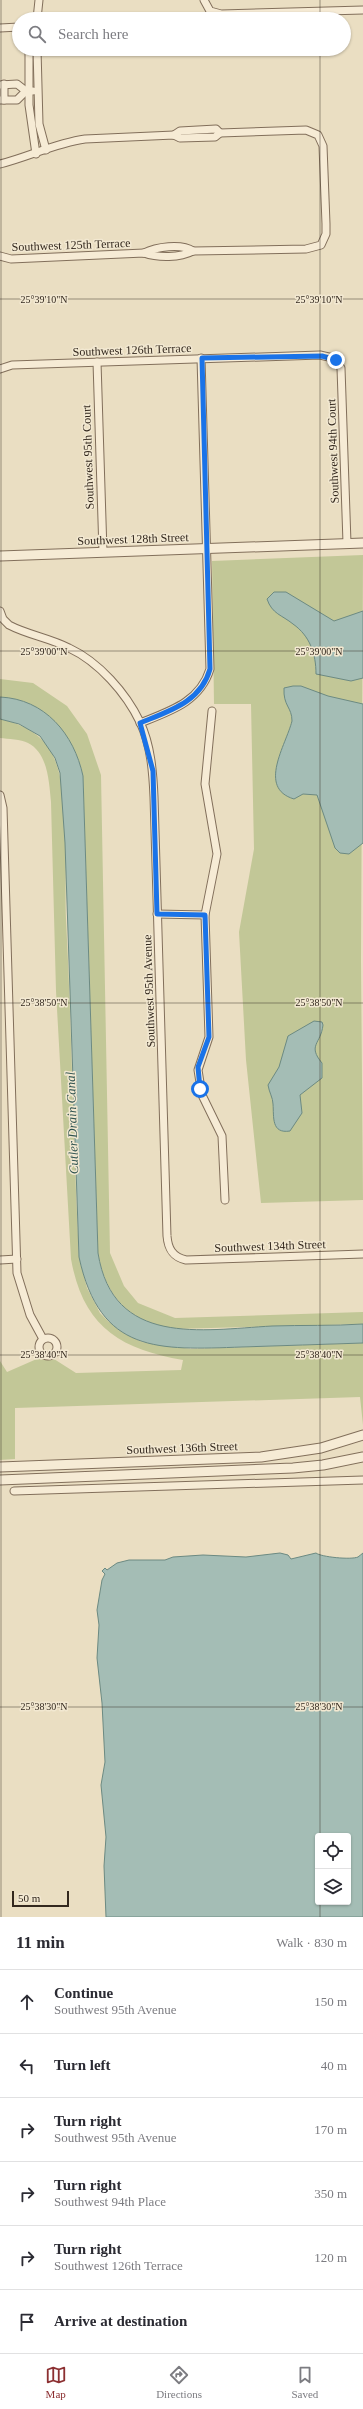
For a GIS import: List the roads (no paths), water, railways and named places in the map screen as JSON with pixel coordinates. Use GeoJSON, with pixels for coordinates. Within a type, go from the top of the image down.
{"type":"FeatureCollection","features":[{"type":"Feature","properties":{"kind":"street"},"geometry":{"type":"LineString","coordinates":[[38,12],[39,0]]}},
{"type":"Feature","properties":{"kind":"street"},"geometry":{"type":"LineString","coordinates":[[204,0],[210,11],[214,12]]}},
{"type":"Feature","properties":{"kind":"street"},"geometry":{"type":"LineString","coordinates":[[292,12],[363,10]]}},
{"type":"Feature","properties":{"kind":"street"},"geometry":{"type":"LineString","coordinates":[[0,28],[12,27]]}},
{"type":"Feature","properties":{"kind":"street"},"geometry":{"type":"LineString","coordinates":[[29,56],[28,91],[31,128],[42,152]]}},
{"type":"Feature","properties":{"kind":"street"},"geometry":{"type":"LineString","coordinates":[[38,56],[39,124],[42,152]]}},
{"type":"Feature","properties":{"kind":"street"},"geometry":{"type":"LineString","coordinates":[[28,91],[17,100],[2,100],[2,84],[17,84],[28,91],[38,91]]}},
{"type":"Feature","properties":{"kind":"street","name":"Southwest 125th Terrace"},"geometry":{"type":"LineString","coordinates":[[0,256],[11,259],[144,253],[152,256],[186,255],[193,252],[306,249],[321,245],[324,240],[326,224],[323,146],[318,135],[302,130],[220,133],[215,137],[180,138],[174,135],[85,138],[42,152]]}},
{"type":"Feature","properties":{"kind":"street"},"geometry":{"type":"LineString","coordinates":[[0,164],[42,152]]}},
{"type":"Feature","properties":{"kind":"street","name":"Southwest 126th Terrace"},"geometry":{"type":"LineString","coordinates":[[0,369],[12,365],[202,358],[322,356],[336,360]]}},
{"type":"Feature","properties":{"kind":"street"},"geometry":{"type":"LineString","coordinates":[[140,723],[189,701],[200,690],[207,677],[210,663],[202,358]]}},
{"type":"Feature","properties":{"kind":"street","name":"Southwest 94th Court"},"geometry":{"type":"LineString","coordinates":[[336,360],[341,368],[346,543]]}},
{"type":"Feature","properties":{"kind":"street","name":"Southwest 95th Court"},"geometry":{"type":"LineString","coordinates":[[97,362],[103,552]]}},
{"type":"Feature","properties":{"kind":"street","name":"Southwest 128th Street"},"geometry":{"type":"LineString","coordinates":[[0,556],[363,543]]}},
{"type":"Feature","properties":{"kind":"street","name":"Southwest 95th Avenue"},"geometry":{"type":"LineString","coordinates":[[0,611],[3,619],[9,625],[58,643],[90,660],[123,695],[140,723],[153,771],[167,1236],[169,1249],[178,1257]]}},
{"type":"Feature","properties":{"kind":"street"},"geometry":{"type":"LineString","coordinates":[[212,711],[205,784],[217,854],[205,915],[209,1037],[198,1070],[202,1095],[222,1136],[225,1200]]}},
{"type":"Feature","properties":{"kind":"street"},"geometry":{"type":"LineString","coordinates":[[0,796],[3,808],[16,1259],[23,1297],[43,1339]]}},
{"type":"Feature","properties":{"kind":"street"},"geometry":{"type":"LineString","coordinates":[[157,914],[205,915]]}},
{"type":"Feature","properties":{"kind":"street","name":"Southwest 134th Street"},"geometry":{"type":"LineString","coordinates":[[178,1257],[192,1260],[363,1254]]}},
{"type":"Feature","properties":{"kind":"street"},"geometry":{"type":"LineString","coordinates":[[0,1260],[16,1259]]}},
{"type":"Feature","properties":{"kind":"street","name":"Southwest 136th Street"},"geometry":{"type":"LineString","coordinates":[[0,1467],[261,1457],[321,1448],[363,1436]]}},
{"type":"Feature","properties":{"kind":"street","name":"Southwest 136th Street"},"geometry":{"type":"LineString","coordinates":[[0,1480],[293,1468],[323,1466],[363,1457]]}},
{"type":"Feature","properties":{"kind":"street"},"geometry":{"type":"LineString","coordinates":[[14,1491],[363,1480]]}},
{"type":"Feature","properties":{"kind":"water"},"geometry":{"type":"Polygon","coordinates":[[[274,592],[286,592],[334,621],[363,611],[363,678],[351,681],[316,674],[315,659],[311,646],[304,634],[278,614],[269,604],[267,599],[274,592]]]}},
{"type":"Feature","properties":{"kind":"water"},"geometry":{"type":"Polygon","coordinates":[[[301,686],[328,696],[363,704],[363,843],[349,854],[340,853],[335,848],[317,795],[303,794],[294,799],[283,793],[277,786],[277,765],[292,721],[291,712],[285,699],[284,688],[301,686]]]}},
{"type":"Feature","properties":{"kind":"water"},"geometry":{"type":"Polygon","coordinates":[[[0,697],[16,699],[31,704],[44,712],[55,722],[65,733],[73,746],[83,776],[98,1253],[107,1283],[122,1305],[141,1318],[164,1326],[217,1330],[272,1326],[363,1324],[363,1343],[212,1348],[184,1348],[159,1345],[137,1340],[118,1329],[102,1312],[89,1289],[79,1257],[65,843],[60,773],[55,758],[40,736],[19,724],[0,719],[0,697]]]}},
{"type":"Feature","properties":{"kind":"water"},"geometry":{"type":"Polygon","coordinates":[[[314,1021],[322,1022],[323,1025],[315,1048],[322,1063],[322,1078],[300,1095],[302,1113],[290,1131],[279,1130],[275,1124],[273,1102],[268,1085],[279,1067],[288,1036],[314,1021]]]}},
{"type":"Feature","properties":{"kind":"water"},"geometry":{"type":"Polygon","coordinates":[[[280,1553],[288,1555],[291,1559],[316,1553],[330,1557],[354,1558],[363,1553],[363,1917],[106,1917],[104,1866],[106,1837],[101,1785],[105,1762],[102,1703],[97,1658],[99,1625],[97,1610],[102,1580],[105,1574],[102,1571],[105,1568],[107,1570],[117,1563],[129,1560],[165,1560],[173,1557],[203,1555],[246,1557],[280,1553]]]}},
{"type":"Feature","properties":{"kind":"water label","name":"Cutler Drain Canal"},"geometry":{"type":"Point","coordinates":[72,1123]}}]}
